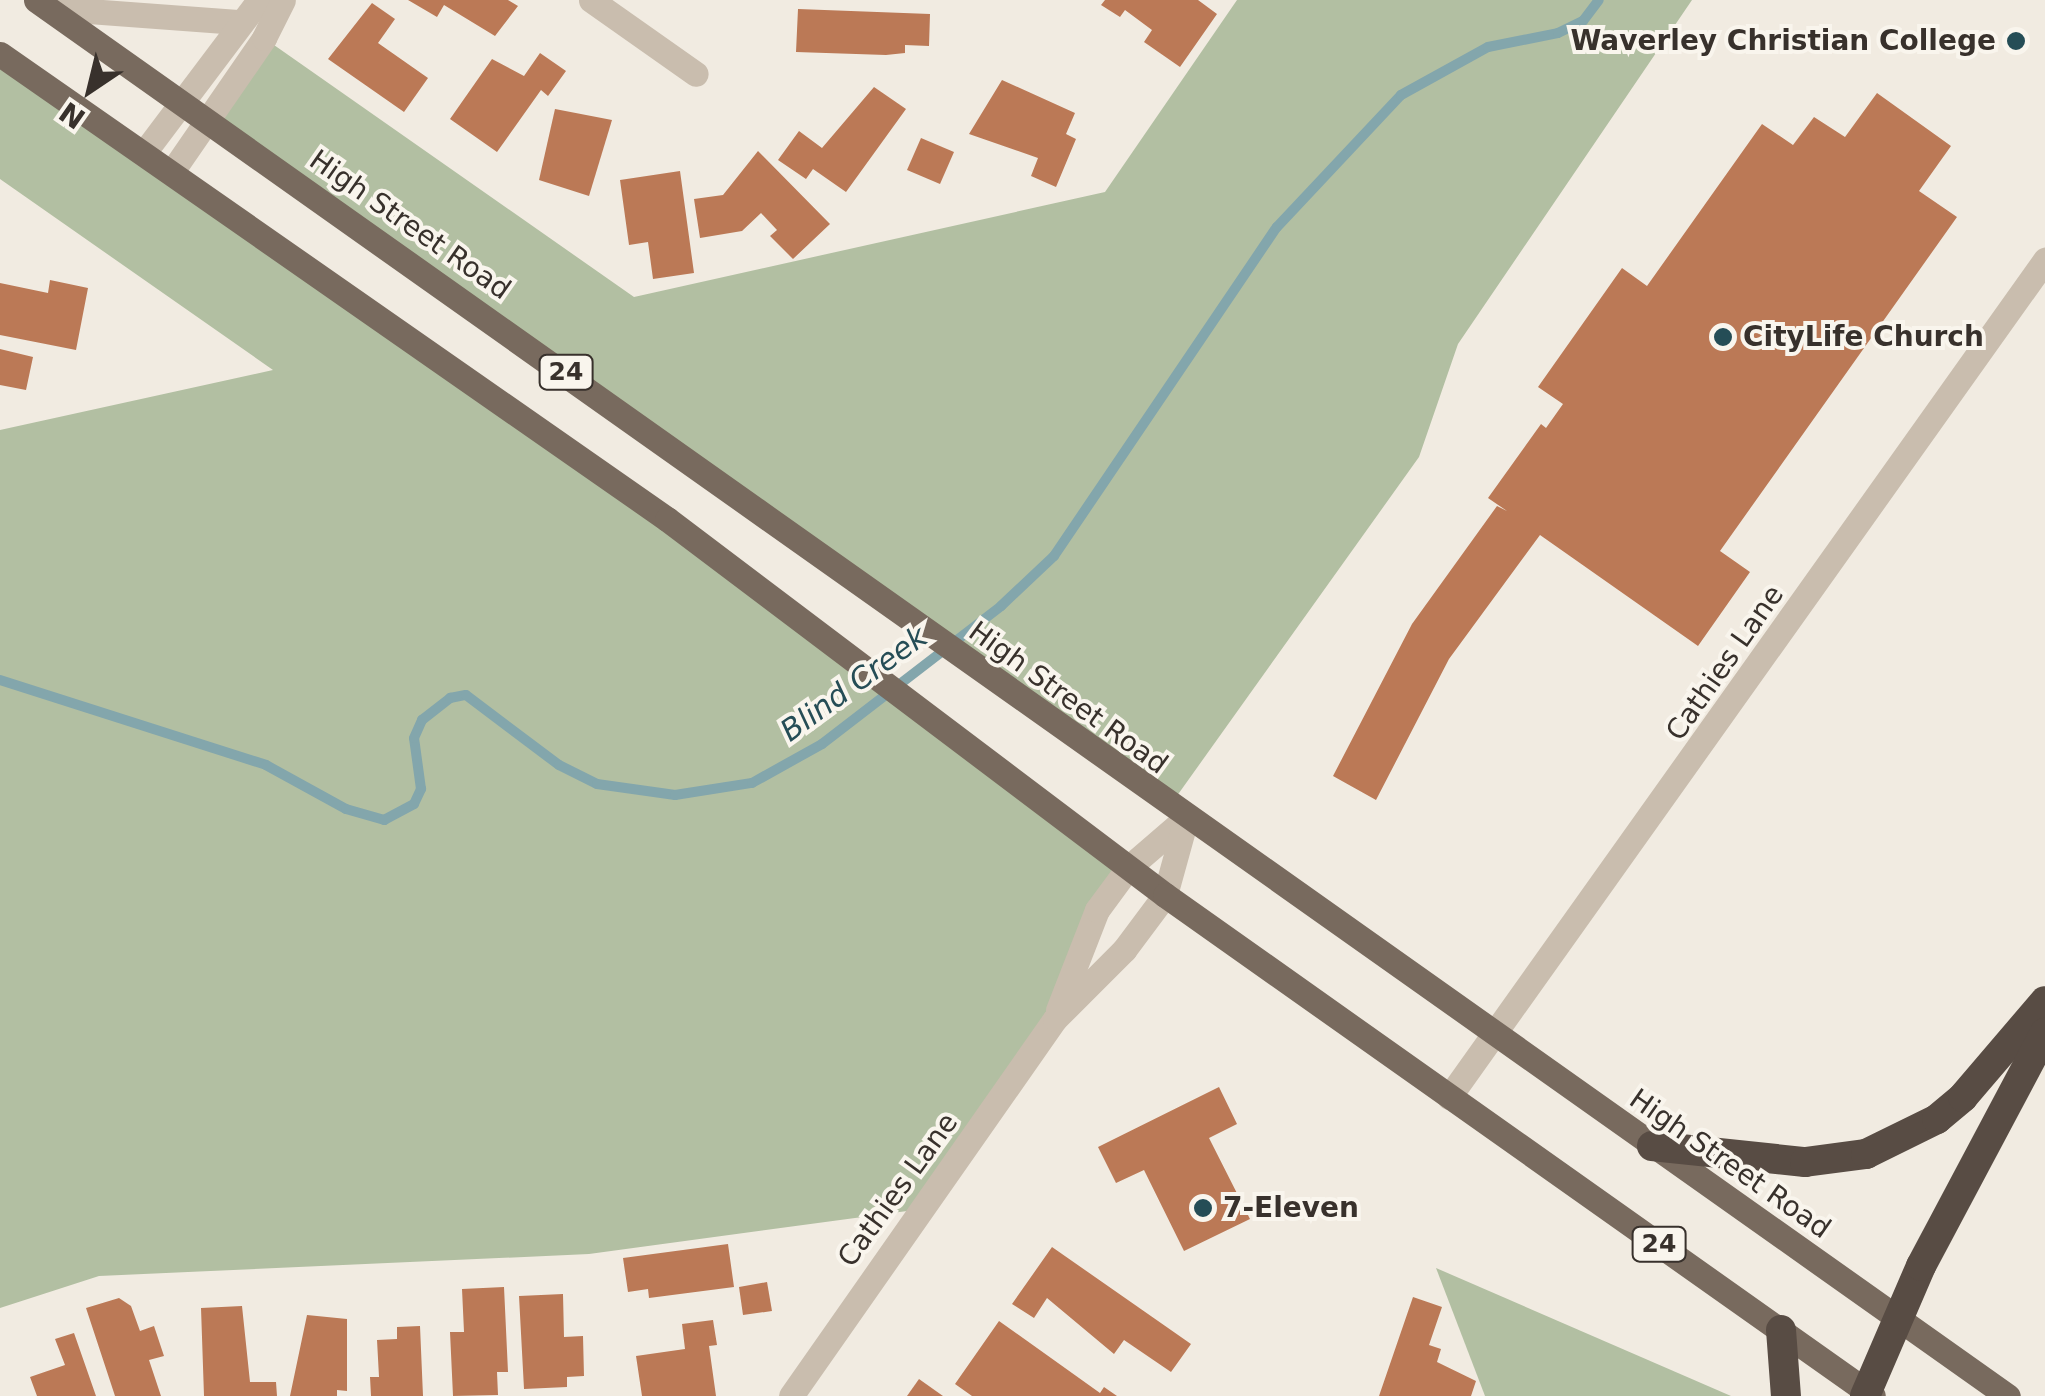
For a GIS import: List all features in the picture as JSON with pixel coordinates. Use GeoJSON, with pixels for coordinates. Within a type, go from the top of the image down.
{"type":"FeatureCollection","features":[{"type":"Feature","properties":{"kind":"highway"},"geometry":{"type":"LineString","coordinates":[[1652,1146],[1789,1162],[1866,1154],[1936,1119],[1963,1097],[2045,1001]]}},
{"type":"Feature","properties":{"kind":"highway"},"geometry":{"type":"LineString","coordinates":[[1869,1394],[1922,1266],[2045,1033]]}},
{"type":"Feature","properties":{"kind":"highway"},"geometry":{"type":"LineString","coordinates":[[1780,1330],[1786,1396]]}},
{"type":"Feature","properties":{"kind":"main road","name":"High Street Road"},"geometry":{"type":"LineString","coordinates":[[44,3],[1186,819],[2008,1396]]}},
{"type":"Feature","properties":{"kind":"main road","name":"24"},"geometry":{"type":"LineString","coordinates":[[0,54],[864,664],[1164,895],[1869,1394]]}},
{"type":"Feature","properties":{"kind":"street"},"geometry":{"type":"LineString","coordinates":[[143,154],[237,22],[258,0]]}},
{"type":"Feature","properties":{"kind":"street"},"geometry":{"type":"LineString","coordinates":[[171,173],[282,0]]}},
{"type":"Feature","properties":{"kind":"street"},"geometry":{"type":"LineString","coordinates":[[590,0],[696,74]]}},
{"type":"Feature","properties":{"kind":"street"},"geometry":{"type":"LineString","coordinates":[[44,3],[237,22]]}},
{"type":"Feature","properties":{"kind":"street","name":"Cathies Lane"},"geometry":{"type":"LineString","coordinates":[[1449,1098],[1730,710],[2045,260]]}},
{"type":"Feature","properties":{"kind":"street","name":"Cathies Lane"},"geometry":{"type":"LineString","coordinates":[[1055,1019],[1090,923],[1128,868],[1186,819]]}},
{"type":"Feature","properties":{"kind":"street","name":"Cathies Lane"},"geometry":{"type":"LineString","coordinates":[[791,1396],[1055,1019],[1124,950],[1164,895],[1186,819]]}},
{"type":"Feature","properties":{"kind":"green space"},"geometry":{"type":"Polygon","coordinates":[[[1237,0],[1692,0],[1458,344],[1419,457],[1169,807],[208,120],[264,38],[634,297],[1105,192],[1237,0]]]}},
{"type":"Feature","properties":{"kind":"green space"},"geometry":{"type":"Polygon","coordinates":[[[0,54],[412,342],[1128,868],[1055,1019],[922,1209],[589,1254],[99,1276],[0,1308],[0,430],[273,370],[0,179],[0,54]]]}},
{"type":"Feature","properties":{"kind":"green space"},"geometry":{"type":"Polygon","coordinates":[[[1436,1268],[1731,1396],[1485,1396],[1436,1268]]]}},
{"type":"Feature","properties":{"kind":"building"},"geometry":{"type":"Polygon","coordinates":[[[408,0],[508,0],[518,6],[495,36],[444,5],[437,17],[408,0]]]}},
{"type":"Feature","properties":{"kind":"building"},"geometry":{"type":"Polygon","coordinates":[[[1105,0],[1198,0],[1217,14],[1180,67],[1144,42],[1152,30],[1125,10],[1120,17],[1101,5],[1105,0]]]}},
{"type":"Feature","properties":{"kind":"building"},"geometry":{"type":"Polygon","coordinates":[[[372,3],[395,19],[378,43],[428,78],[404,112],[328,59],[372,3]]]}},
{"type":"Feature","properties":{"kind":"building"},"geometry":{"type":"Polygon","coordinates":[[[798,9],[930,14],[929,46],[905,45],[905,53],[886,55],[796,52],[798,9]]]}},
{"type":"Feature","properties":{"kind":"building"},"geometry":{"type":"Polygon","coordinates":[[[540,53],[566,71],[548,96],[541,90],[497,152],[450,119],[492,59],[524,76],[540,53]]]}},
{"type":"Feature","properties":{"kind":"building"},"geometry":{"type":"Polygon","coordinates":[[[1002,80],[1075,113],[1066,134],[1076,139],[1056,187],[1031,176],[1038,158],[969,134],[1002,80]]]}},
{"type":"Feature","properties":{"kind":"building"},"geometry":{"type":"Polygon","coordinates":[[[874,87],[906,109],[846,192],[813,169],[806,179],[778,160],[799,131],[822,148],[874,87]]]}},
{"type":"Feature","properties":{"kind":"building","name":"CityLife Church"},"geometry":{"type":"Polygon","coordinates":[[[1877,93],[1951,146],[1919,191],[1957,217],[1720,551],[1750,572],[1698,646],[1540,535],[1449,659],[1376,800],[1333,776],[1412,624],[1497,506],[1507,511],[1488,498],[1541,424],[1546,428],[1563,404],[1538,387],[1622,268],[1647,286],[1762,124],[1793,145],[1814,117],[1845,137],[1877,93]]]}},
{"type":"Feature","properties":{"kind":"building"},"geometry":{"type":"Polygon","coordinates":[[[555,109],[612,120],[589,196],[539,180],[555,109]]]}},
{"type":"Feature","properties":{"kind":"building"},"geometry":{"type":"Polygon","coordinates":[[[921,138],[954,152],[940,184],[907,170],[921,138]]]}},
{"type":"Feature","properties":{"kind":"building"},"geometry":{"type":"Polygon","coordinates":[[[758,151],[830,224],[793,259],[770,236],[777,230],[761,213],[742,231],[700,238],[694,199],[723,195],[758,151]]]}},
{"type":"Feature","properties":{"kind":"building"},"geometry":{"type":"Polygon","coordinates":[[[680,171],[694,273],[653,279],[648,242],[629,245],[620,180],[680,171]]]}},
{"type":"Feature","properties":{"kind":"building"},"geometry":{"type":"Polygon","coordinates":[[[50,280],[88,288],[76,350],[0,335],[0,283],[48,293],[50,280]]]}},
{"type":"Feature","properties":{"kind":"building"},"geometry":{"type":"Polygon","coordinates":[[[0,349],[33,357],[26,390],[0,385],[0,349]]]}},
{"type":"Feature","properties":{"kind":"building"},"geometry":{"type":"Polygon","coordinates":[[[1219,1087],[1237,1124],[1209,1138],[1250,1219],[1184,1251],[1144,1170],[1116,1183],[1098,1147],[1219,1087]]]}},
{"type":"Feature","properties":{"kind":"building"},"geometry":{"type":"Polygon","coordinates":[[[728,1244],[734,1287],[649,1298],[648,1289],[628,1292],[623,1258],[728,1244]]]}},
{"type":"Feature","properties":{"kind":"building"},"geometry":{"type":"Polygon","coordinates":[[[1052,1247],[1191,1344],[1171,1372],[1124,1340],[1114,1354],[1047,1298],[1034,1318],[1012,1304],[1052,1247]]]}},
{"type":"Feature","properties":{"kind":"building"},"geometry":{"type":"Polygon","coordinates":[[[767,1282],[772,1311],[743,1315],[739,1287],[767,1282]]]}},
{"type":"Feature","properties":{"kind":"building"},"geometry":{"type":"Polygon","coordinates":[[[504,1287],[508,1372],[497,1372],[498,1395],[453,1396],[450,1332],[464,1332],[462,1289],[504,1287]]]}},
{"type":"Feature","properties":{"kind":"building"},"geometry":{"type":"Polygon","coordinates":[[[563,1294],[564,1337],[583,1336],[584,1376],[567,1377],[567,1387],[524,1389],[519,1296],[563,1294]]]}},
{"type":"Feature","properties":{"kind":"building"},"geometry":{"type":"Polygon","coordinates":[[[1413,1297],[1442,1307],[1429,1345],[1441,1349],[1437,1362],[1476,1381],[1471,1396],[1379,1396],[1413,1297]]]}},
{"type":"Feature","properties":{"kind":"building"},"geometry":{"type":"Polygon","coordinates":[[[119,1298],[131,1306],[140,1331],[154,1326],[164,1356],[149,1360],[161,1396],[115,1396],[86,1308],[119,1298]]]}},
{"type":"Feature","properties":{"kind":"building"},"geometry":{"type":"Polygon","coordinates":[[[242,1306],[250,1382],[276,1382],[277,1396],[204,1396],[201,1308],[242,1306]]]}},
{"type":"Feature","properties":{"kind":"building"},"geometry":{"type":"Polygon","coordinates":[[[307,1315],[347,1319],[347,1391],[337,1390],[337,1396],[290,1396],[307,1315]]]}},
{"type":"Feature","properties":{"kind":"building"},"geometry":{"type":"Polygon","coordinates":[[[713,1320],[717,1345],[709,1346],[716,1396],[642,1396],[636,1356],[685,1349],[682,1324],[713,1320]]]}},
{"type":"Feature","properties":{"kind":"building"},"geometry":{"type":"Polygon","coordinates":[[[999,1321],[1100,1393],[1104,1387],[1117,1396],[972,1396],[955,1384],[999,1321]]]}},
{"type":"Feature","properties":{"kind":"building"},"geometry":{"type":"Polygon","coordinates":[[[420,1326],[423,1396],[371,1396],[370,1377],[379,1377],[377,1340],[397,1339],[397,1327],[420,1326]]]}},
{"type":"Feature","properties":{"kind":"building"},"geometry":{"type":"Polygon","coordinates":[[[74,1333],[96,1396],[37,1396],[30,1377],[65,1365],[55,1339],[74,1333]]]}},
{"type":"Feature","properties":{"kind":"building"},"geometry":{"type":"Polygon","coordinates":[[[919,1379],[943,1396],[907,1396],[919,1379]]]}},
{"type":"Feature","properties":{"kind":"waterway","name":"Blind Creek"},"geometry":{"type":"LineString","coordinates":[[0,680],[266,765],[346,809],[384,820],[414,804],[421,789],[414,738],[422,720],[450,698],[466,695],[559,765],[597,784],[675,795],[752,783],[822,744],[1001,606],[1054,556],[1277,227],[1401,95],[1488,47],[1558,33],[1583,21],[1599,0]]}},
{"type":"Feature","properties":{"kind":"place","name":"Waverley Christian College"},"geometry":{"type":"Point","coordinates":[2016,41]}},
{"type":"Feature","properties":{"kind":"place","name":"CityLife Church"},"geometry":{"type":"Point","coordinates":[1723,337]}},
{"type":"Feature","properties":{"kind":"place","name":"7-Eleven"},"geometry":{"type":"Point","coordinates":[1203,1208]}}]}
